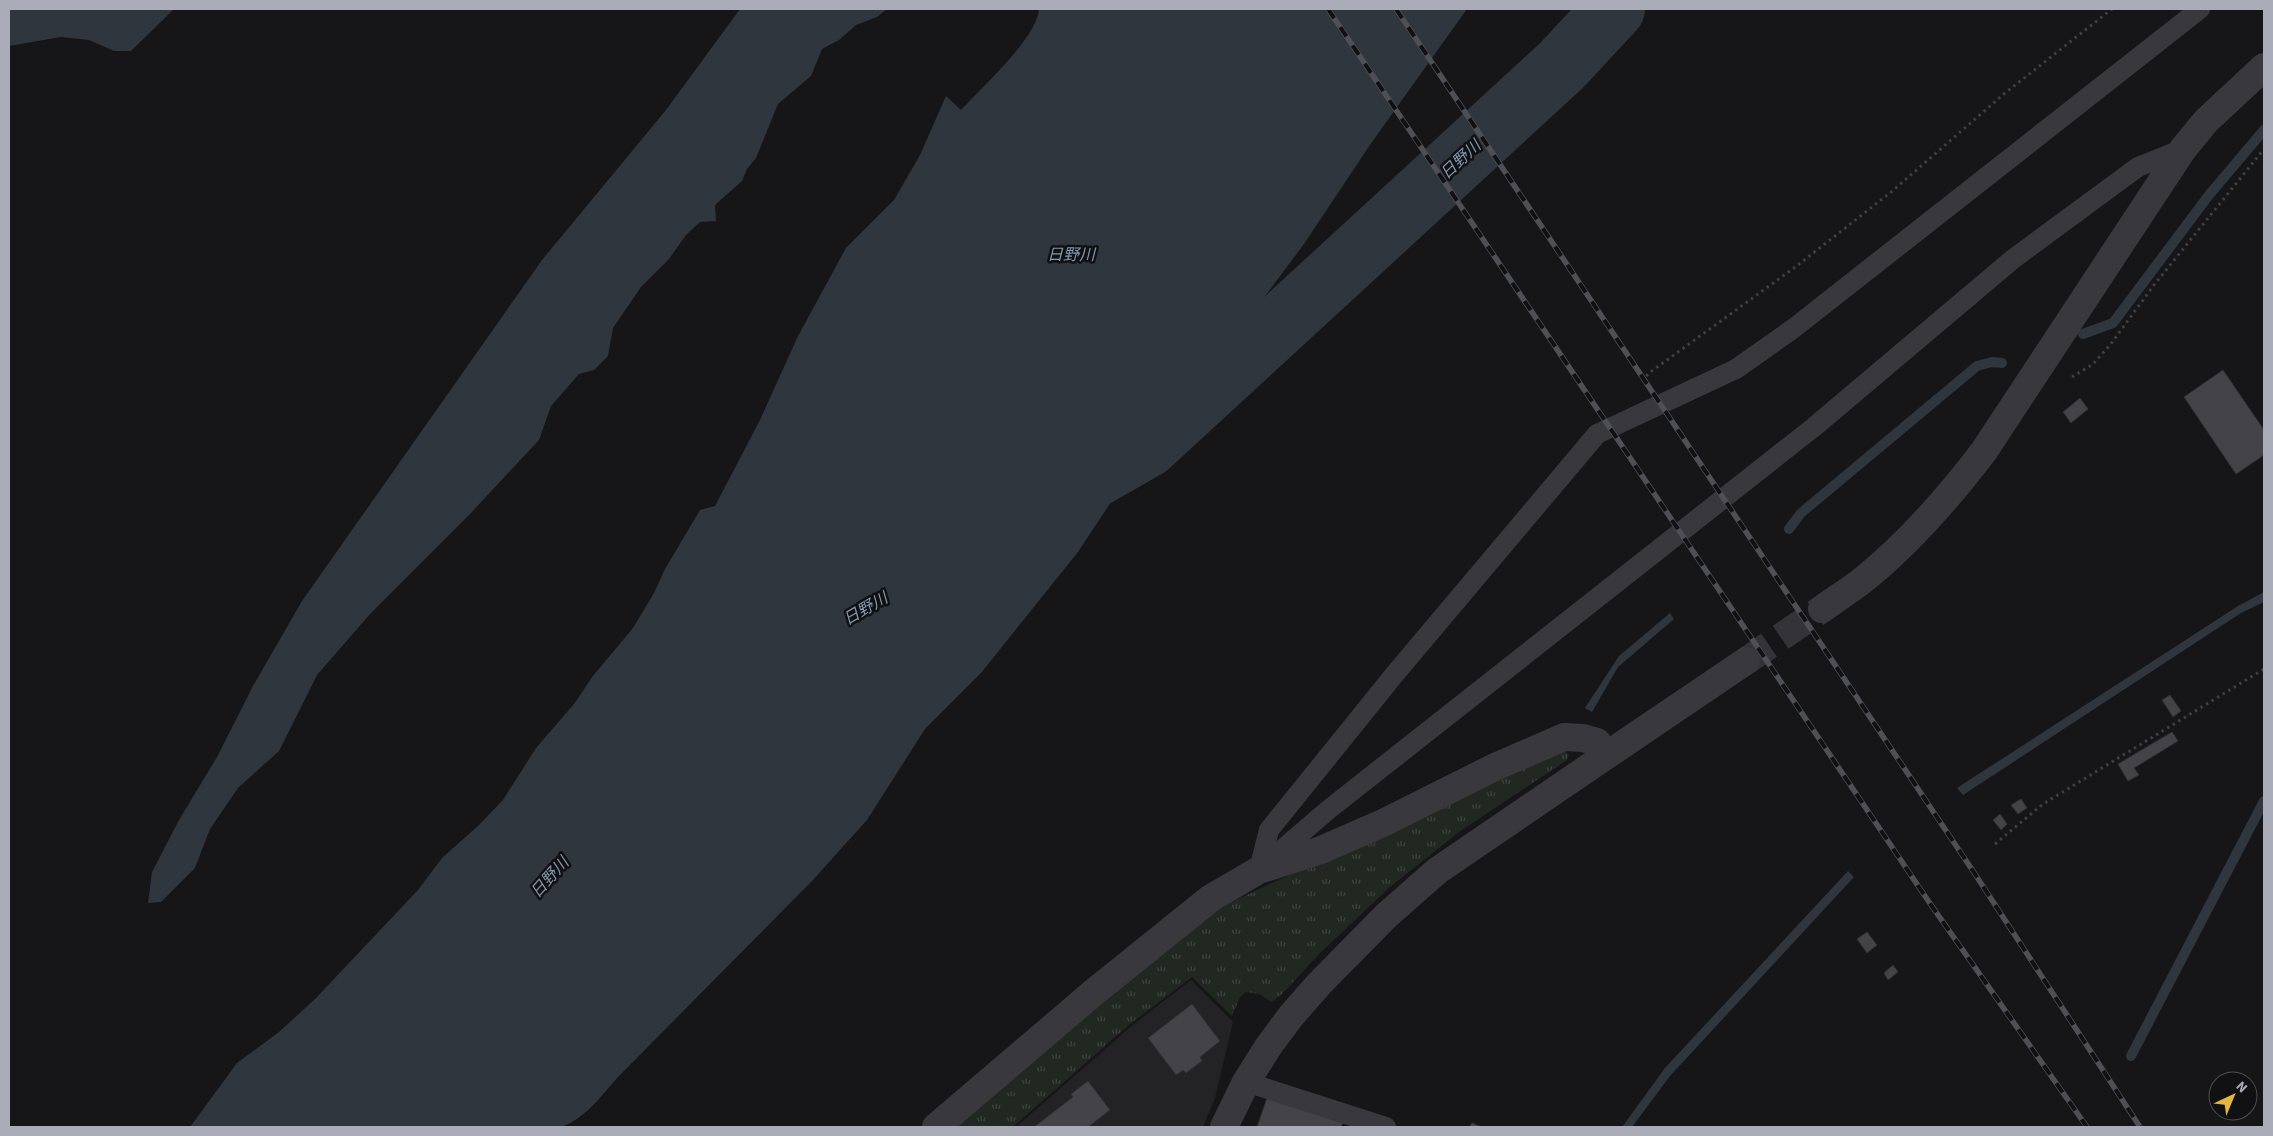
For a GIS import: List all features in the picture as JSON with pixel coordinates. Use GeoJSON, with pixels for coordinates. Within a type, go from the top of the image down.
{"type":"FeatureCollection","features":[{"type":"Feature","properties":{"kind":"street"},"geometry":{"type":"LineString","coordinates":[[1822,608],[1863,580],[1921,526],[1960,483],[1984,451],[2183,149],[2206,121],[2264,67]]}},
{"type":"Feature","properties":{"kind":"street"},"geometry":{"type":"LineString","coordinates":[[1224,1127],[1246,1082],[1268,1047],[1291,1016],[1319,984],[1386,916],[1437,871],[1746,661]]}},
{"type":"Feature","properties":{"kind":"street"},"geometry":{"type":"LineString","coordinates":[[936,1127],[1093,993],[1211,898],[1259,870],[1321,850],[1361,833],[1495,767],[1564,737],[1583,738],[1597,742],[1607,755]]}},
{"type":"Feature","properties":{"kind":"lane"},"geometry":{"type":"LineString","coordinates":[[1259,870],[1269,830],[1394,675],[1597,434],[1736,369],[1787,333],[2200,9]]}},
{"type":"Feature","properties":{"kind":"lane"},"geometry":{"type":"LineString","coordinates":[[1259,870],[1328,810],[1814,427],[2013,259],[2138,168],[2183,149]]}},
{"type":"Feature","properties":{"kind":"lane"},"geometry":{"type":"LineString","coordinates":[[1246,1082],[1386,1127]]}},
{"type":"Feature","properties":{"kind":"path"},"geometry":{"type":"LineString","coordinates":[[1629,419],[1629,397],[1649,373],[1823,245],[1890,192],[2004,93],[2112,9]]}},
{"type":"Feature","properties":{"kind":"path"},"geometry":{"type":"LineString","coordinates":[[2070,378],[2093,364],[2110,345],[2154,285],[2264,149]]}},
{"type":"Feature","properties":{"kind":"path"},"geometry":{"type":"LineString","coordinates":[[1995,844],[2043,804],[2264,669]]}},
{"type":"Feature","properties":{"kind":"shaded area"},"geometry":{"type":"Polygon","coordinates":[[[1191,980],[1233,1022],[1215,1098],[1203,1127],[1016,1127],[1134,1024],[1191,980]]]}},
{"type":"Feature","properties":{"kind":"green space"},"geometry":{"type":"Polygon","coordinates":[[[1562,748],[1569,755],[1567,760],[1459,832],[1390,887],[1320,953],[1282,994],[1272,1002],[1259,994],[1246,992],[1240,997],[1232,1016],[1192,977],[1130,1024],[1013,1127],[951,1127],[1191,927],[1229,903],[1562,748]]]}},
{"type":"Feature","properties":{"kind":"water"},"geometry":{"type":"Polygon","coordinates":[[[9,9],[174,9],[131,51],[114,51],[89,40],[61,37],[9,46],[9,9]]]}},
{"type":"Feature","properties":{"kind":"water"},"geometry":{"type":"Polygon","coordinates":[[[740,9],[887,9],[877,17],[856,25],[839,40],[822,49],[811,76],[778,104],[756,158],[747,169],[742,181],[715,205],[716,221],[700,222],[686,235],[669,259],[641,287],[613,328],[608,356],[594,370],[579,374],[551,406],[539,440],[470,514],[371,613],[317,675],[279,751],[238,788],[210,829],[195,868],[161,902],[148,903],[152,872],[179,820],[217,757],[253,686],[302,601],[542,260],[666,110],[740,9]]]}},
{"type":"Feature","properties":{"kind":"water","name":"日野川"},"geometry":{"type":"Polygon","coordinates":[[[1039,9],[1467,9],[1372,142],[1304,244],[1183,406],[1148,446],[1078,552],[981,673],[925,729],[867,820],[812,881],[585,1112],[561,1127],[190,1127],[237,1063],[279,1032],[315,999],[418,890],[442,858],[479,825],[503,800],[536,748],[574,704],[593,676],[633,628],[700,510],[715,506],[760,420],[798,336],[846,248],[894,200],[920,155],[946,96],[961,110],[1019,48],[1036,21],[1039,9]]]}},
{"type":"Feature","properties":{"kind":"water"},"geometry":{"type":"Polygon","coordinates":[[[2264,592],[2264,602],[2241,613],[1963,795],[1957,788],[2238,606],[2264,592]]]}},
{"type":"Feature","properties":{"kind":"water"},"geometry":{"type":"Polygon","coordinates":[[[1670,613],[1674,619],[1618,667],[1592,712],[1585,708],[1619,656],[1670,613]]]}},
{"type":"Feature","properties":{"kind":"water"},"geometry":{"type":"Polygon","coordinates":[[[1848,871],[1854,877],[1670,1076],[1632,1127],[1622,1127],[1665,1068],[1848,871]]]}},
{"type":"Feature","properties":{"kind":"building"},"geometry":{"type":"Polygon","coordinates":[[[2223,370],[2264,430],[2264,455],[2236,474],[2184,397],[2223,370]]]}},
{"type":"Feature","properties":{"kind":"building"},"geometry":{"type":"Polygon","coordinates":[[[2080,398],[2088,409],[2071,423],[2063,412],[2080,398]]]}},
{"type":"Feature","properties":{"kind":"building"},"geometry":{"type":"Polygon","coordinates":[[[2170,695],[2181,711],[2173,717],[2162,700],[2170,695]]]}},
{"type":"Feature","properties":{"kind":"building"},"geometry":{"type":"Polygon","coordinates":[[[2172,732],[2178,741],[2134,768],[2139,775],[2128,781],[2118,764],[2172,732]]]}},
{"type":"Feature","properties":{"kind":"building"},"geometry":{"type":"Polygon","coordinates":[[[2021,799],[2027,808],[2018,814],[2011,805],[2021,799]]]}},
{"type":"Feature","properties":{"kind":"building"},"geometry":{"type":"Polygon","coordinates":[[[2000,814],[2007,824],[2001,830],[1993,820],[2000,814]]]}},
{"type":"Feature","properties":{"kind":"building"},"geometry":{"type":"Polygon","coordinates":[[[1867,932],[1877,945],[1867,953],[1857,939],[1867,932]]]}},
{"type":"Feature","properties":{"kind":"building"},"geometry":{"type":"Polygon","coordinates":[[[1893,965],[1898,972],[1888,980],[1884,973],[1893,965]]]}},
{"type":"Feature","properties":{"kind":"building"},"geometry":{"type":"Polygon","coordinates":[[[1192,1004],[1220,1041],[1200,1057],[1202,1061],[1186,1073],[1183,1070],[1176,1075],[1148,1038],[1192,1004]]]}},
{"type":"Feature","properties":{"kind":"building"},"geometry":{"type":"Polygon","coordinates":[[[1088,1081],[1110,1110],[1088,1127],[1034,1127],[1073,1097],[1071,1094],[1088,1081]]]}},
{"type":"Feature","properties":{"kind":"building"},"geometry":{"type":"Polygon","coordinates":[[[1267,1098],[1343,1122],[1341,1127],[1257,1127],[1267,1098]]]}},
{"type":"Feature","properties":{"kind":"building"},"geometry":{"type":"Polygon","coordinates":[[[1472,1123],[1482,1127],[1469,1127],[1472,1123]]]}},
{"type":"Feature","properties":{"kind":"waterway","name":"日野川"},"geometry":{"type":"LineString","coordinates":[[1073,489],[1148,446],[1562,65],[1614,9]]}},
{"type":"Feature","properties":{"kind":"waterway"},"geometry":{"type":"LineString","coordinates":[[2083,334],[2113,323],[2209,195],[2264,130]]}},
{"type":"Feature","properties":{"kind":"waterway"},"geometry":{"type":"LineString","coordinates":[[1789,529],[1801,513],[1977,366],[1992,362],[2002,363]]}},
{"type":"Feature","properties":{"kind":"waterway"},"geometry":{"type":"LineString","coordinates":[[2131,1056],[2264,801]]}},
{"type":"Feature","properties":{"kind":"tunnel"},"geometry":{"type":"LineString","coordinates":[[1746,661],[1822,609]]}},
{"type":"Feature","properties":{"kind":"railway"},"geometry":{"type":"LineString","coordinates":[[1328,9],[1929,902],[2087,1127]]}},
{"type":"Feature","properties":{"kind":"railway"},"geometry":{"type":"LineString","coordinates":[[1396,9],[1973,871],[2140,1127]]}}]}
